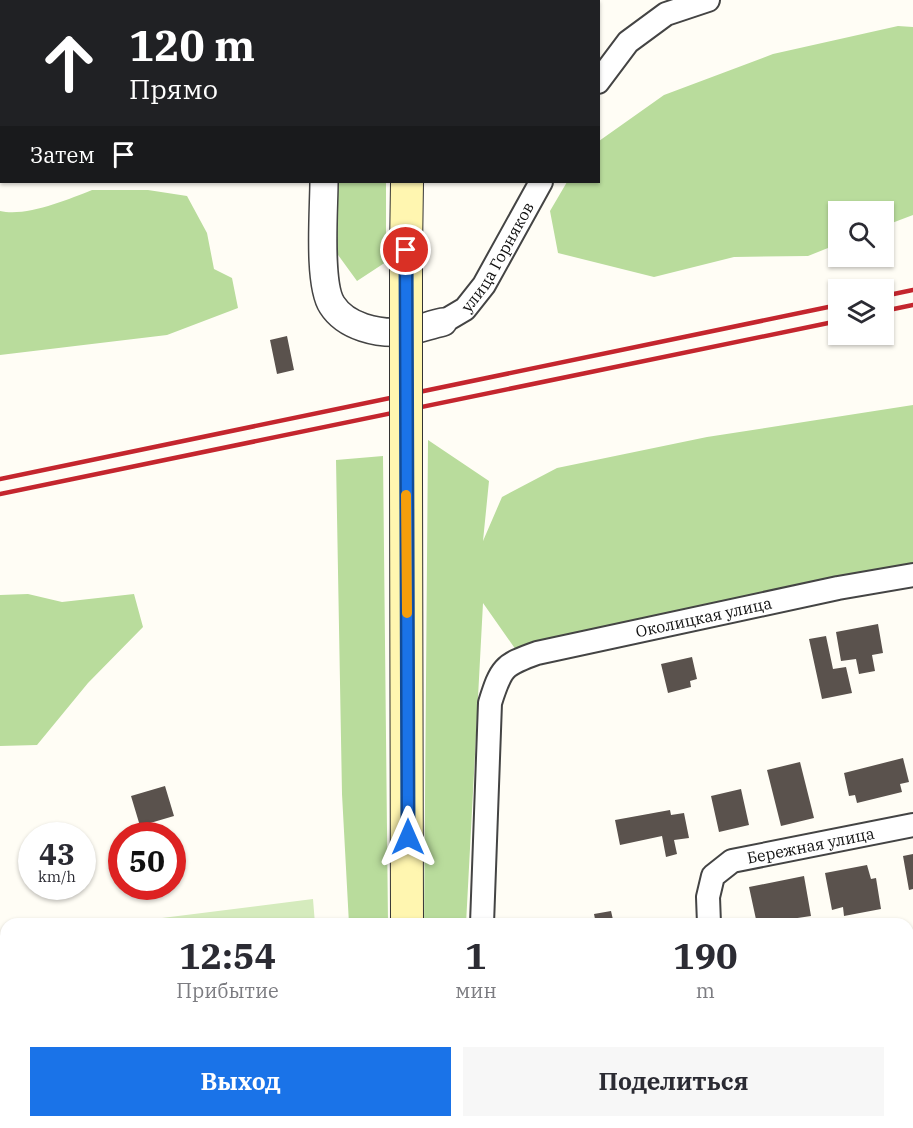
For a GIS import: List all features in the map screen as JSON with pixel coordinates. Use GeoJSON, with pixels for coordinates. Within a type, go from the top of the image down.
{"type":"FeatureCollection","features":[{"type":"Feature","properties":{"kind":"main road"},"geometry":{"type":"LineString","coordinates":[[406,918],[407,183]]}},
{"type":"Feature","properties":{"kind":"street"},"geometry":{"type":"LineString","coordinates":[[600,79],[628,42],[666,14],[708,0]]}},
{"type":"Feature","properties":{"kind":"street"},"geometry":{"type":"LineString","coordinates":[[324,183],[324,282],[331,305],[348,322],[372,330],[402,332],[442,322]]}},
{"type":"Feature","properties":{"kind":"street","name":"улица Горняков"},"geometry":{"type":"LineString","coordinates":[[442,322],[465,309],[484,285],[540,183]]}},
{"type":"Feature","properties":{"kind":"street","name":"Околицкая улица"},"geometry":{"type":"LineString","coordinates":[[482,918],[490,702],[499,674],[514,661],[537,653],[838,588],[913,575]]}},
{"type":"Feature","properties":{"kind":"street","name":"Бережная улица"},"geometry":{"type":"LineString","coordinates":[[709,918],[708,897],[713,876],[732,861],[913,825]]}},
{"type":"Feature","properties":{"kind":"green space"},"geometry":{"type":"Polygon","coordinates":[[[898,26],[913,27],[913,215],[894,222],[894,201],[828,201],[828,248],[808,256],[734,257],[654,277],[558,253],[550,211],[566,183],[600,183],[600,140],[664,95],[773,54],[898,26]]]}},
{"type":"Feature","properties":{"kind":"green space"},"geometry":{"type":"Polygon","coordinates":[[[335,183],[386,183],[386,262],[357,281],[333,248],[335,183]]]}},
{"type":"Feature","properties":{"kind":"green space"},"geometry":{"type":"Polygon","coordinates":[[[92,190],[148,190],[187,196],[207,233],[214,269],[232,278],[238,308],[167,335],[0,355],[0,211],[34,210],[92,190]]]}},
{"type":"Feature","properties":{"kind":"green space"},"geometry":{"type":"Polygon","coordinates":[[[913,405],[913,569],[516,650],[483,603],[466,918],[424,918],[428,440],[489,481],[483,541],[502,497],[557,468],[707,437],[913,405]]]}},
{"type":"Feature","properties":{"kind":"green space"},"geometry":{"type":"Polygon","coordinates":[[[383,456],[388,918],[349,918],[342,794],[336,460],[383,456]]]}},
{"type":"Feature","properties":{"kind":"green space"},"geometry":{"type":"Polygon","coordinates":[[[28,594],[62,602],[134,594],[143,627],[88,683],[37,745],[0,746],[0,595],[28,594]]]}},
{"type":"Feature","properties":{"kind":"green space"},"geometry":{"type":"Polygon","coordinates":[[[313,899],[315,918],[162,918],[313,899]]]}},
{"type":"Feature","properties":{"kind":"building"},"geometry":{"type":"Polygon","coordinates":[[[287,336],[294,370],[277,374],[270,340],[287,336]]]}},
{"type":"Feature","properties":{"kind":"building"},"geometry":{"type":"Polygon","coordinates":[[[878,624],[883,653],[872,655],[875,671],[859,674],[856,659],[841,661],[836,632],[878,624]]]}},
{"type":"Feature","properties":{"kind":"building"},"geometry":{"type":"Polygon","coordinates":[[[826,636],[833,669],[846,667],[852,693],[822,699],[809,639],[826,636]]]}},
{"type":"Feature","properties":{"kind":"building"},"geometry":{"type":"Polygon","coordinates":[[[692,657],[697,679],[690,681],[691,687],[668,693],[661,664],[692,657]]]}},
{"type":"Feature","properties":{"kind":"building"},"geometry":{"type":"Polygon","coordinates":[[[903,758],[909,782],[900,784],[902,792],[857,803],[855,795],[849,796],[844,773],[903,758]]]}},
{"type":"Feature","properties":{"kind":"building"},"geometry":{"type":"Polygon","coordinates":[[[800,762],[814,818],[781,826],[767,770],[800,762]]]}},
{"type":"Feature","properties":{"kind":"building"},"geometry":{"type":"Polygon","coordinates":[[[165,786],[174,816],[154,822],[139,822],[131,796],[165,786]]]}},
{"type":"Feature","properties":{"kind":"building"},"geometry":{"type":"Polygon","coordinates":[[[741,789],[749,825],[719,832],[711,796],[741,789]]]}},
{"type":"Feature","properties":{"kind":"building"},"geometry":{"type":"Polygon","coordinates":[[[670,810],[671,815],[684,813],[689,838],[674,840],[677,854],[666,857],[662,836],[620,845],[615,820],[670,810]]]}},
{"type":"Feature","properties":{"kind":"building"},"geometry":{"type":"Polygon","coordinates":[[[913,854],[913,889],[909,890],[903,856],[913,854]]]}},
{"type":"Feature","properties":{"kind":"building"},"geometry":{"type":"Polygon","coordinates":[[[867,865],[871,879],[876,878],[881,909],[844,916],[843,907],[832,910],[825,873],[867,865]]]}},
{"type":"Feature","properties":{"kind":"building"},"geometry":{"type":"Polygon","coordinates":[[[804,876],[811,916],[756,918],[749,887],[804,876]]]}},
{"type":"Feature","properties":{"kind":"building"},"geometry":{"type":"Polygon","coordinates":[[[611,911],[613,918],[595,918],[594,914],[611,911]]]}},
{"type":"Feature","properties":{"kind":"railway"},"geometry":{"type":"LineString","coordinates":[[894,294],[913,290]]}},
{"type":"Feature","properties":{"kind":"railway"},"geometry":{"type":"LineString","coordinates":[[894,309],[913,305]]}},
{"type":"Feature","properties":{"kind":"railway"},"geometry":{"type":"LineString","coordinates":[[0,479],[828,307]]}},
{"type":"Feature","properties":{"kind":"railway"},"geometry":{"type":"LineString","coordinates":[[0,494],[828,323]]}},
{"type":"Feature","properties":{"kind":"slow traffic"},"geometry":{"type":"LineString","coordinates":[[406,495],[407,613]]}},
{"type":"Feature","properties":{"kind":"route"},"geometry":{"type":"LineString","coordinates":[[406,250],[408,837]]}}]}
